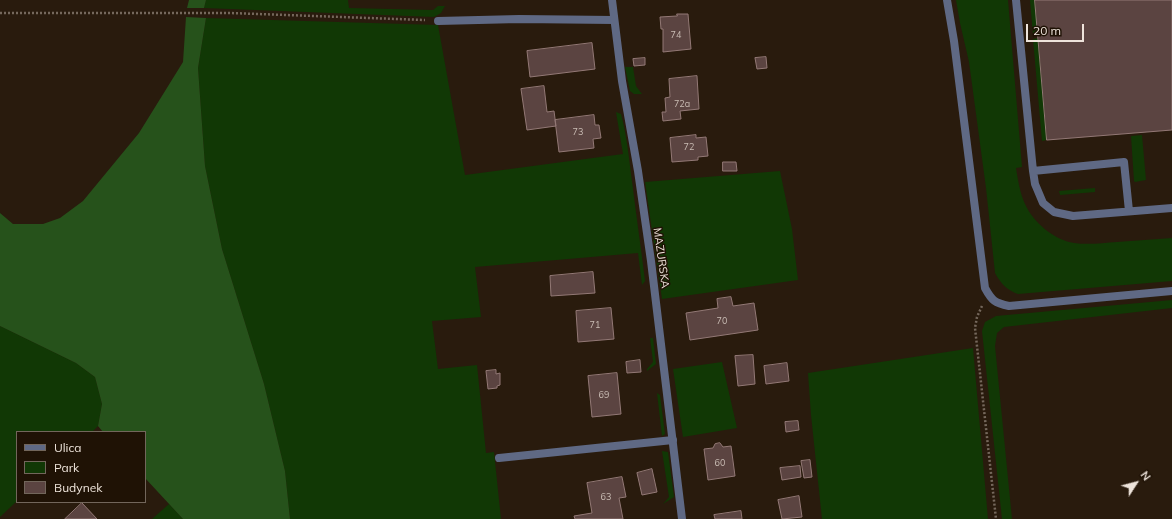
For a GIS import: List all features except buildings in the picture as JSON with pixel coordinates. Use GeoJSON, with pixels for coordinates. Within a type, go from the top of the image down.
{"type":"FeatureCollection","features":[{"type":"Feature","properties":{"kind":"street","name":"MAZURSKA"},"geometry":{"type":"LineString","coordinates":[[612,0],[622,81],[638,171],[651,262],[682,519]]}},
{"type":"Feature","properties":{"kind":"street"},"geometry":{"type":"LineString","coordinates":[[947,0],[954,41],[985,288],[989,296],[996,303],[1009,306],[1172,291]]}},
{"type":"Feature","properties":{"kind":"street"},"geometry":{"type":"LineString","coordinates":[[1016,0],[1033,171],[1035,184],[1043,203],[1054,212],[1074,216],[1172,208]]}},
{"type":"Feature","properties":{"kind":"street"},"geometry":{"type":"LineString","coordinates":[[438,20],[614,20]]}},
{"type":"Feature","properties":{"kind":"street"},"geometry":{"type":"LineString","coordinates":[[1033,171],[1124,162],[1129,211]]}},
{"type":"Feature","properties":{"kind":"street"},"geometry":{"type":"LineString","coordinates":[[499,458],[673,440]]}},
{"type":"Feature","properties":{"kind":"path"},"geometry":{"type":"LineString","coordinates":[[0,13],[230,13],[390,20],[438,20]]}},
{"type":"Feature","properties":{"kind":"path"},"geometry":{"type":"LineString","coordinates":[[989,296],[981,306],[976,317],[975,328],[996,519]]}},
{"type":"Feature","properties":{"kind":"green space"},"geometry":{"type":"Polygon","coordinates":[[[189,0],[206,0],[204,8],[187,8],[189,0]]]}},
{"type":"Feature","properties":{"kind":"green space"},"geometry":{"type":"Polygon","coordinates":[[[206,0],[348,0],[349,8],[433,10],[438,6],[445,6],[441,13],[434,17],[204,8],[206,0]]]}},
{"type":"Feature","properties":{"kind":"green space"},"geometry":{"type":"Polygon","coordinates":[[[956,0],[1008,0],[1022,167],[1016,168],[1023,200],[1033,217],[1052,234],[1074,243],[1096,244],[1172,238],[1172,281],[1018,294],[1007,288],[1000,280],[995,273],[986,188],[969,62],[956,0]]]}},
{"type":"Feature","properties":{"kind":"green space"},"geometry":{"type":"Polygon","coordinates":[[[1030,0],[1035,0],[1038,34],[1033,35],[1030,0]]]}},
{"type":"Feature","properties":{"kind":"green space"},"geometry":{"type":"Polygon","coordinates":[[[186,17],[206,18],[198,68],[205,166],[222,249],[264,384],[285,471],[290,519],[183,519],[146,479],[146,431],[102,431],[98,426],[102,404],[95,377],[76,363],[0,326],[0,213],[13,224],[43,224],[60,218],[83,201],[139,133],[183,62],[186,17]]]}},
{"type":"Feature","properties":{"kind":"green space"},"geometry":{"type":"Polygon","coordinates":[[[206,18],[438,25],[465,175],[623,154],[616,112],[621,114],[628,148],[645,281],[642,285],[638,253],[475,267],[481,317],[432,321],[438,369],[477,365],[486,453],[494,452],[501,519],[290,519],[285,471],[264,384],[222,249],[205,166],[198,68],[206,18]]]}},
{"type":"Feature","properties":{"kind":"green space"},"geometry":{"type":"Polygon","coordinates":[[[1038,38],[1047,140],[1042,141],[1033,39],[1038,38]]]}},
{"type":"Feature","properties":{"kind":"green space"},"geometry":{"type":"Polygon","coordinates":[[[625,67],[633,67],[636,86],[642,94],[634,94],[630,91],[625,67]]]}},
{"type":"Feature","properties":{"kind":"green space"},"geometry":{"type":"Polygon","coordinates":[[[1142,135],[1146,180],[1135,182],[1131,136],[1142,135]]]}},
{"type":"Feature","properties":{"kind":"green space"},"geometry":{"type":"Polygon","coordinates":[[[780,171],[792,229],[798,280],[662,299],[645,182],[780,171]]]}},
{"type":"Feature","properties":{"kind":"green space"},"geometry":{"type":"Polygon","coordinates":[[[1095,188],[1095,192],[1060,195],[1059,191],[1095,188]]]}},
{"type":"Feature","properties":{"kind":"green space"},"geometry":{"type":"Polygon","coordinates":[[[1172,300],[1172,308],[1004,327],[997,333],[995,346],[1012,519],[1002,519],[982,331],[985,322],[996,316],[1172,300]]]}},
{"type":"Feature","properties":{"kind":"green space"},"geometry":{"type":"Polygon","coordinates":[[[0,326],[76,363],[95,377],[102,404],[98,426],[93,431],[16,431],[16,502],[0,517],[0,326]]]}},
{"type":"Feature","properties":{"kind":"green space"},"geometry":{"type":"Polygon","coordinates":[[[650,338],[653,338],[656,364],[647,371],[653,362],[650,338]]]}},
{"type":"Feature","properties":{"kind":"green space"},"geometry":{"type":"Polygon","coordinates":[[[973,348],[988,519],[822,519],[808,373],[973,348]]]}},
{"type":"Feature","properties":{"kind":"green space"},"geometry":{"type":"Polygon","coordinates":[[[722,362],[737,428],[683,437],[673,369],[722,362]]]}},
{"type":"Feature","properties":{"kind":"green space"},"geometry":{"type":"Polygon","coordinates":[[[657,393],[660,395],[665,434],[662,436],[657,393]]]}},
{"type":"Feature","properties":{"kind":"green space"},"geometry":{"type":"Polygon","coordinates":[[[662,451],[668,452],[674,497],[663,504],[669,497],[662,451]]]}},
{"type":"Feature","properties":{"kind":"green space"},"geometry":{"type":"Polygon","coordinates":[[[169,504],[183,519],[152,519],[169,504]]]}}]}
